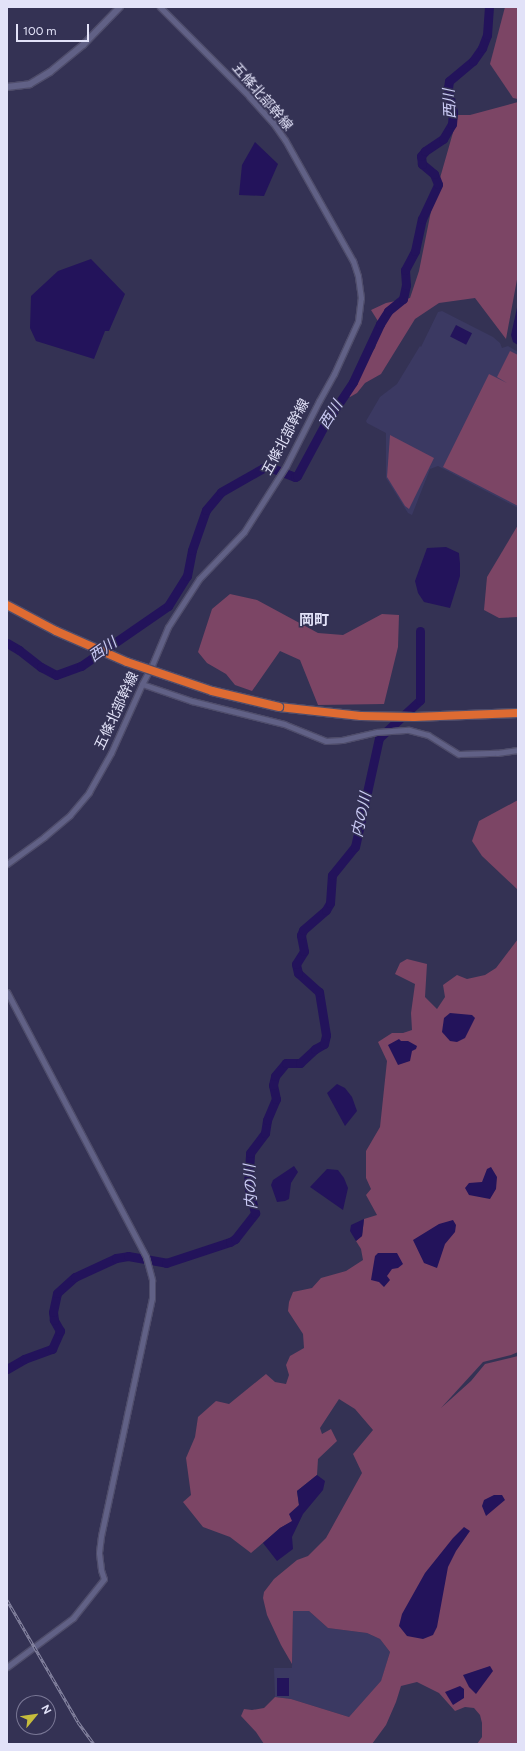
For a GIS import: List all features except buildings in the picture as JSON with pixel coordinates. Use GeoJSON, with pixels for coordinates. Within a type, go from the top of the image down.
{"type":"FeatureCollection","features":[{"type":"Feature","properties":{"kind":"highway"},"geometry":{"type":"LineString","coordinates":[[7,605],[56,631],[127,662],[212,691],[279,707],[361,716],[447,716],[518,713]]}},
{"type":"Feature","properties":{"kind":"main road"},"geometry":{"type":"LineString","coordinates":[[7,87],[30,84],[50,72],[83,45],[120,7]]}},
{"type":"Feature","properties":{"kind":"street","name":"五條北部幹線"},"geometry":{"type":"LineString","coordinates":[[7,864],[44,837],[70,815],[90,792],[111,753],[142,684],[152,666],[168,627],[199,579],[244,532],[286,466],[345,352],[358,321],[361,298],[358,276],[353,261],[281,134],[249,96],[160,7]]}},
{"type":"Feature","properties":{"kind":"street"},"geometry":{"type":"LineString","coordinates":[[142,684],[192,701],[284,724],[326,741],[342,740],[377,732],[409,730],[428,735],[459,754],[497,753],[518,750]]}},
{"type":"Feature","properties":{"kind":"street"},"geometry":{"type":"LineString","coordinates":[[7,992],[146,1257],[152,1280],[152,1298],[100,1536],[101,1570],[104,1579],[73,1618],[7,1667]]}},
{"type":"Feature","properties":{"kind":"shaded area"},"geometry":{"type":"Polygon","coordinates":[[[505,7],[518,7],[518,99],[513,98],[490,64],[505,7]]]}},
{"type":"Feature","properties":{"kind":"shaded area"},"geometry":{"type":"Polygon","coordinates":[[[518,102],[518,274],[506,339],[475,298],[439,303],[415,319],[381,374],[365,383],[357,393],[350,397],[345,392],[352,379],[375,348],[381,326],[371,310],[386,303],[410,298],[419,271],[432,206],[458,115],[470,115],[518,102]]]}},
{"type":"Feature","properties":{"kind":"shaded area"},"geometry":{"type":"Polygon","coordinates":[[[255,142],[278,164],[264,196],[239,195],[242,165],[255,142]]]}},
{"type":"Feature","properties":{"kind":"shaded area"},"geometry":{"type":"Polygon","coordinates":[[[91,259],[125,294],[109,331],[105,331],[94,359],[36,341],[30,328],[31,296],[58,271],[91,259]]]}},
{"type":"Feature","properties":{"kind":"shaded area"},"geometry":{"type":"Polygon","coordinates":[[[518,303],[518,345],[513,342],[511,335],[518,303]]]}},
{"type":"Feature","properties":{"kind":"shaded area"},"geometry":{"type":"Polygon","coordinates":[[[442,311],[493,337],[500,343],[502,348],[508,346],[518,352],[518,508],[438,466],[430,469],[412,515],[408,513],[386,478],[386,433],[367,423],[366,421],[380,397],[397,384],[420,346],[421,347],[438,312],[442,311]]]}},
{"type":"Feature","properties":{"kind":"shaded area"},"geometry":{"type":"Polygon","coordinates":[[[456,325],[472,333],[466,345],[450,337],[456,325]]]}},
{"type":"Feature","properties":{"kind":"shaded area"},"geometry":{"type":"Polygon","coordinates":[[[510,351],[518,355],[518,506],[443,467],[489,374],[507,383],[497,377],[510,351]]]}},
{"type":"Feature","properties":{"kind":"shaded area"},"geometry":{"type":"Polygon","coordinates":[[[390,435],[434,458],[409,509],[405,506],[387,477],[390,435]]]}},
{"type":"Feature","properties":{"kind":"shaded area"},"geometry":{"type":"Polygon","coordinates":[[[518,525],[518,617],[499,618],[484,610],[487,577],[518,525]]]}},
{"type":"Feature","properties":{"kind":"shaded area"},"geometry":{"type":"Polygon","coordinates":[[[446,547],[459,553],[460,564],[460,576],[450,608],[424,602],[418,593],[415,581],[427,548],[446,547]]]}},
{"type":"Feature","properties":{"kind":"shaded area"},"geometry":{"type":"Polygon","coordinates":[[[230,594],[257,600],[318,633],[343,635],[382,614],[399,615],[398,647],[384,704],[318,705],[300,660],[280,651],[252,691],[235,685],[226,674],[207,663],[198,652],[212,609],[230,594]]]}},
{"type":"Feature","properties":{"kind":"shaded area"},"geometry":{"type":"Polygon","coordinates":[[[518,800],[518,890],[482,856],[472,841],[479,821],[518,800]]]}},
{"type":"Feature","properties":{"kind":"shaded area"},"geometry":{"type":"Polygon","coordinates":[[[518,939],[518,1352],[483,1362],[441,1408],[471,1381],[485,1364],[518,1356],[518,1744],[477,1744],[482,1737],[482,1723],[480,1715],[474,1708],[465,1707],[455,1711],[439,1693],[417,1682],[401,1686],[386,1725],[372,1744],[264,1744],[256,1732],[241,1716],[244,1709],[252,1710],[264,1708],[275,1697],[291,1699],[349,1717],[381,1681],[390,1652],[380,1639],[367,1633],[328,1628],[309,1611],[293,1611],[292,1664],[267,1615],[263,1598],[264,1592],[274,1579],[297,1560],[308,1556],[326,1538],[362,1473],[353,1454],[373,1430],[355,1409],[339,1399],[320,1428],[322,1434],[331,1429],[337,1441],[318,1459],[317,1475],[297,1491],[299,1505],[293,1521],[280,1528],[251,1553],[230,1537],[203,1527],[183,1502],[191,1495],[186,1458],[195,1437],[198,1417],[216,1401],[229,1404],[266,1374],[275,1382],[286,1384],[289,1375],[286,1365],[290,1356],[304,1348],[303,1334],[288,1311],[289,1302],[293,1292],[312,1288],[321,1278],[346,1271],[363,1260],[361,1249],[356,1241],[362,1236],[364,1219],[377,1215],[366,1195],[371,1189],[366,1178],[366,1151],[380,1127],[387,1061],[378,1042],[392,1033],[403,1033],[412,1030],[411,1013],[415,984],[395,974],[400,963],[407,959],[427,964],[425,997],[437,1009],[445,997],[443,985],[457,975],[467,979],[485,975],[496,968],[518,939]]]}},
{"type":"Feature","properties":{"kind":"shaded area"},"geometry":{"type":"Polygon","coordinates":[[[450,1013],[472,1015],[475,1018],[465,1038],[457,1042],[450,1041],[442,1032],[444,1018],[450,1013]]]}},
{"type":"Feature","properties":{"kind":"shaded area"},"geometry":{"type":"Polygon","coordinates":[[[399,1039],[401,1041],[408,1041],[417,1046],[416,1049],[412,1051],[410,1061],[398,1065],[388,1045],[399,1039]]]}},
{"type":"Feature","properties":{"kind":"shaded area"},"geometry":{"type":"Polygon","coordinates":[[[337,1084],[345,1088],[352,1097],[357,1111],[345,1126],[327,1093],[337,1084]]]}},
{"type":"Feature","properties":{"kind":"shaded area"},"geometry":{"type":"Polygon","coordinates":[[[294,1166],[298,1172],[291,1183],[289,1199],[277,1202],[271,1185],[273,1180],[294,1166]]]}},
{"type":"Feature","properties":{"kind":"shaded area"},"geometry":{"type":"Polygon","coordinates":[[[491,1167],[497,1177],[496,1189],[490,1199],[469,1195],[465,1188],[469,1183],[482,1182],[487,1169],[491,1167]]]}},
{"type":"Feature","properties":{"kind":"shaded area"},"geometry":{"type":"Polygon","coordinates":[[[327,1169],[338,1170],[344,1178],[348,1188],[343,1210],[310,1187],[327,1169]]]}},
{"type":"Feature","properties":{"kind":"shaded area"},"geometry":{"type":"Polygon","coordinates":[[[364,1219],[362,1236],[356,1241],[350,1231],[351,1225],[364,1219]]]}},
{"type":"Feature","properties":{"kind":"shaded area"},"geometry":{"type":"Polygon","coordinates":[[[453,1220],[456,1225],[455,1232],[445,1244],[437,1268],[424,1263],[413,1240],[439,1224],[453,1220]]]}},
{"type":"Feature","properties":{"kind":"shaded area"},"geometry":{"type":"Polygon","coordinates":[[[378,1253],[397,1253],[403,1264],[398,1268],[392,1269],[387,1276],[390,1280],[384,1287],[379,1282],[371,1280],[375,1256],[378,1253]]]}},
{"type":"Feature","properties":{"kind":"shaded area"},"geometry":{"type":"Polygon","coordinates":[[[317,1475],[325,1481],[323,1490],[303,1514],[292,1537],[293,1549],[277,1561],[263,1543],[280,1528],[292,1521],[289,1514],[299,1505],[297,1491],[317,1475]]]}},
{"type":"Feature","properties":{"kind":"shaded area"},"geometry":{"type":"Polygon","coordinates":[[[494,1495],[502,1495],[505,1500],[486,1516],[482,1506],[484,1500],[494,1495]]]}},
{"type":"Feature","properties":{"kind":"shaded area"},"geometry":{"type":"Polygon","coordinates":[[[464,1527],[470,1531],[456,1551],[448,1567],[437,1627],[433,1635],[423,1639],[407,1636],[399,1626],[402,1614],[425,1573],[453,1538],[464,1527]]]}},
{"type":"Feature","properties":{"kind":"shaded area"},"geometry":{"type":"Polygon","coordinates":[[[293,1611],[309,1611],[328,1628],[367,1633],[380,1639],[390,1652],[381,1682],[349,1717],[291,1699],[275,1697],[274,1668],[292,1668],[293,1611]]]}},
{"type":"Feature","properties":{"kind":"shaded area"},"geometry":{"type":"Polygon","coordinates":[[[490,1666],[493,1671],[476,1694],[469,1687],[463,1675],[490,1666]]]}},
{"type":"Feature","properties":{"kind":"shaded area"},"geometry":{"type":"Polygon","coordinates":[[[277,1678],[289,1678],[289,1696],[277,1696],[277,1678]]]}},
{"type":"Feature","properties":{"kind":"shaded area"},"geometry":{"type":"Polygon","coordinates":[[[460,1686],[464,1689],[464,1698],[453,1705],[445,1692],[460,1686]]]}},
{"type":"Feature","properties":{"kind":"waterway","name":"西川"},"geometry":{"type":"LineString","coordinates":[[7,643],[19,650],[41,667],[56,675],[81,666],[168,606],[187,576],[192,550],[206,510],[221,492],[265,467],[269,467],[295,477],[297,476],[325,424],[353,382],[380,324],[388,311],[403,299],[406,285],[405,270],[415,251],[422,219],[438,184],[434,174],[422,164],[421,156],[425,151],[443,139],[452,124],[453,112],[448,88],[449,81],[473,61],[482,48],[487,35],[489,7]]}},
{"type":"Feature","properties":{"kind":"waterway","name":"内の川"},"geometry":{"type":"LineString","coordinates":[[7,1369],[24,1359],[52,1349],[60,1331],[54,1320],[53,1312],[57,1293],[75,1277],[116,1258],[128,1256],[166,1263],[230,1242],[235,1239],[255,1213],[248,1184],[250,1153],[265,1133],[267,1120],[276,1099],[273,1085],[275,1076],[286,1063],[300,1063],[315,1049],[324,1044],[326,1035],[319,992],[298,973],[296,964],[304,951],[301,935],[303,930],[326,910],[330,903],[332,875],[355,847],[379,738],[420,700],[420,631]]}},
{"type":"Feature","properties":{"kind":"railway"},"geometry":{"type":"LineString","coordinates":[[7,1600],[78,1722],[94,1744]]}},
{"type":"Feature","properties":{"kind":"district","name":"岡町"},"geometry":{"type":"Point","coordinates":[314,621]}}]}
